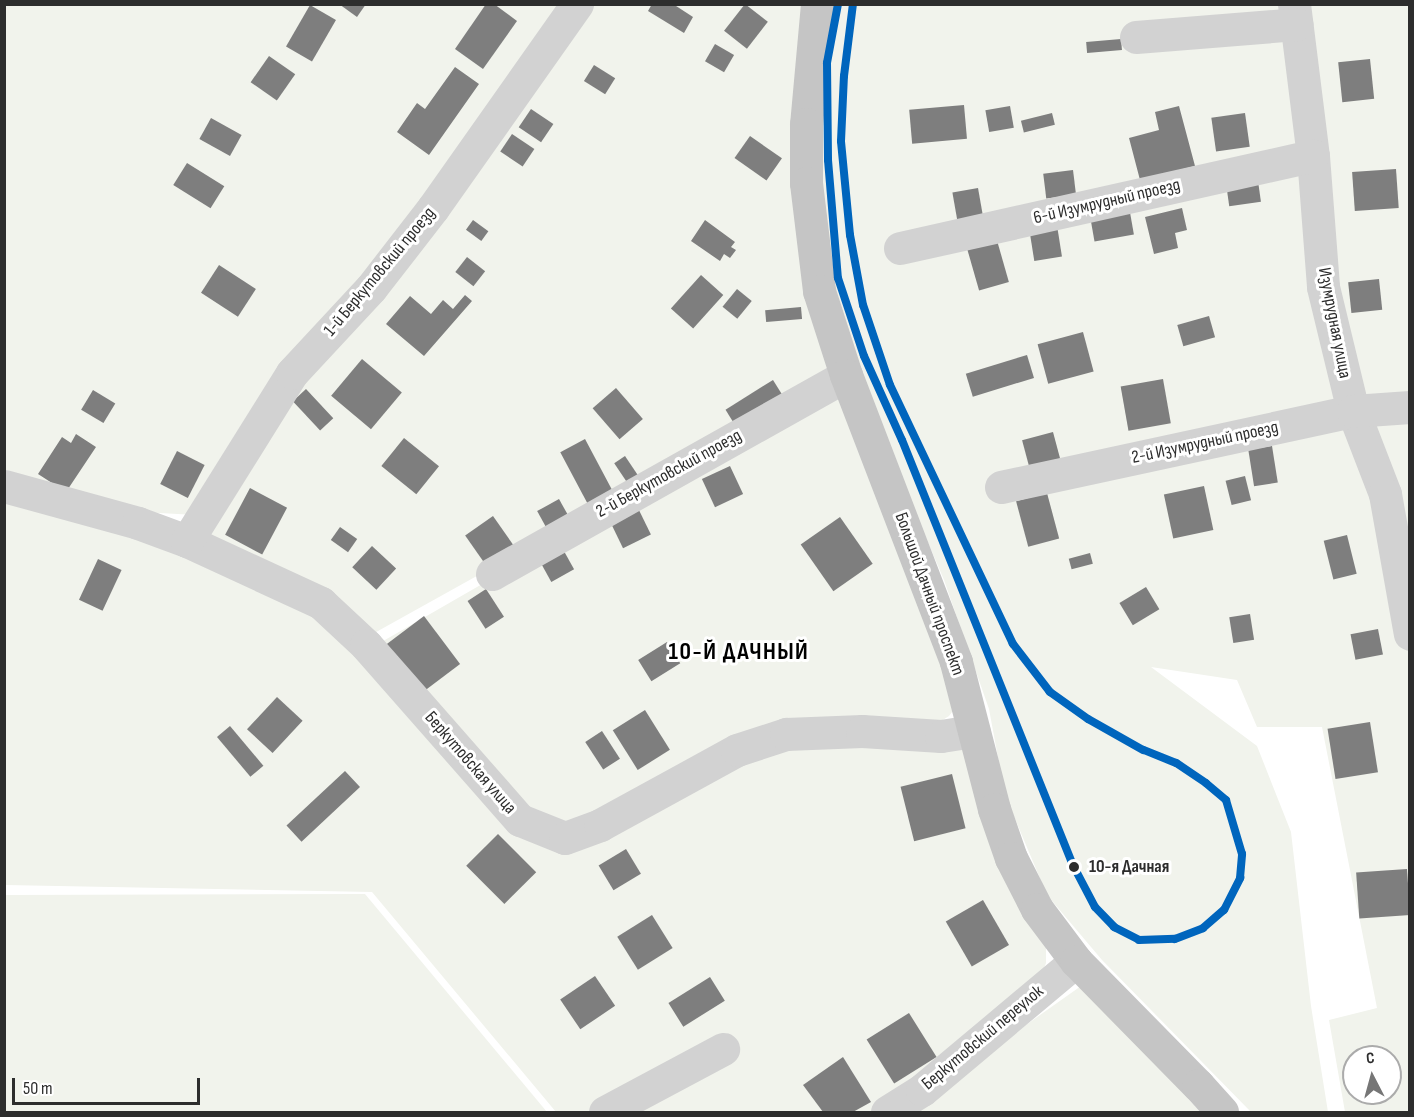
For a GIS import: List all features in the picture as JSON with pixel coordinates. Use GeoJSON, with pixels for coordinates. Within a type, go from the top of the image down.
{"type":"FeatureCollection","features":[{"type":"Feature","properties":{"kind":"main road","name":"Большой Дачный проспект"},"geometry":{"type":"LineString","coordinates":[[818,4],[806,124],[806,183],[819,291],[846,375],[956,662],[994,809],[1011,858],[1037,909],[1076,961],[1198,1085],[1222,1113]]}},
{"type":"Feature","properties":{"kind":"street","name":"1-й Беркутовский проезд"},"geometry":{"type":"LineString","coordinates":[[187,541],[292,373],[371,288],[433,208],[577,4]]}},
{"type":"Feature","properties":{"kind":"street"},"geometry":{"type":"LineString","coordinates":[[1136,38],[1295,14]]}},
{"type":"Feature","properties":{"kind":"street","name":"Изумрудная улица"},"geometry":{"type":"LineString","coordinates":[[1295,14],[1313,156],[1323,287],[1353,411],[1385,494],[1410,634]]}},
{"type":"Feature","properties":{"kind":"street","name":"6-й Изумрудный проезд"},"geometry":{"type":"LineString","coordinates":[[900,248],[1313,156]]}},
{"type":"Feature","properties":{"kind":"street","name":"2-й Беркутовский проезд"},"geometry":{"type":"LineString","coordinates":[[492,574],[846,375]]}},
{"type":"Feature","properties":{"kind":"street","name":"2-й Изумрудный проезд"},"geometry":{"type":"LineString","coordinates":[[1001,487],[1353,411],[1410,407]]}},
{"type":"Feature","properties":{"kind":"street","name":"Беркутовская улица"},"geometry":{"type":"LineString","coordinates":[[4,486],[138,523],[187,541],[321,603],[366,645],[520,819],[565,838],[600,825],[737,750],[786,734],[862,731],[940,736],[974,731]]}},
{"type":"Feature","properties":{"kind":"street","name":"Беркутовский переулок"},"geometry":{"type":"LineString","coordinates":[[887,1113],[922,1090],[1076,961]]}},
{"type":"Feature","properties":{"kind":"street"},"geometry":{"type":"LineString","coordinates":[[605,1113],[723,1049]]}},
{"type":"Feature","properties":{"kind":"shaded area"},"geometry":{"type":"Polygon","coordinates":[[[4,5],[569,5],[196,515],[141,512],[5,480],[4,5]]]}},
{"type":"Feature","properties":{"kind":"shaded area"},"geometry":{"type":"Polygon","coordinates":[[[587,5],[806,5],[836,376],[369,636],[202,536],[240,466],[587,5]]]}},
{"type":"Feature","properties":{"kind":"shaded area"},"geometry":{"type":"Polygon","coordinates":[[[829,5],[1409,5],[1409,1112],[1345,1112],[1344,1105],[1402,1105],[1402,1045],[1342,1045],[1342,1095],[1329,1020],[1377,1008],[1322,727],[1257,727],[1237,680],[1151,667],[1257,746],[1291,832],[1311,1006],[1328,1112],[1251,1112],[1102,960],[1047,895],[1005,795],[989,709],[944,580],[856,373],[830,287],[815,123],[829,5]]]}},
{"type":"Feature","properties":{"kind":"shaded area"},"geometry":{"type":"Polygon","coordinates":[[[838,386],[958,704],[949,716],[938,723],[786,725],[566,826],[526,814],[378,644],[590,522],[838,386]]]}},
{"type":"Feature","properties":{"kind":"shaded area"},"geometry":{"type":"Polygon","coordinates":[[[5,500],[133,532],[316,608],[569,847],[785,742],[970,749],[1046,946],[1046,963],[1040,979],[960,1051],[870,1112],[556,1112],[372,892],[5,885],[5,500]]]}},
{"type":"Feature","properties":{"kind":"shaded area"},"geometry":{"type":"Polygon","coordinates":[[[365,894],[547,1112],[5,1112],[5,895],[365,894]]]}},
{"type":"Feature","properties":{"kind":"shaded area"},"geometry":{"type":"Polygon","coordinates":[[[1081,986],[1200,1112],[903,1112],[1081,986]]]}},
{"type":"Feature","properties":{"kind":"building"},"geometry":{"type":"Polygon","coordinates":[[[339,4],[366,4],[357,17],[339,4]]]}},
{"type":"Feature","properties":{"kind":"building"},"geometry":{"type":"Polygon","coordinates":[[[486,4],[494,4],[517,21],[483,69],[455,49],[486,4]]]}},
{"type":"Feature","properties":{"kind":"building"},"geometry":{"type":"Polygon","coordinates":[[[652,4],[673,4],[693,17],[684,33],[648,11],[652,4]]]}},
{"type":"Feature","properties":{"kind":"building"},"geometry":{"type":"Polygon","coordinates":[[[745,4],[768,22],[747,49],[724,31],[745,4]]]}},
{"type":"Feature","properties":{"kind":"building"},"geometry":{"type":"Polygon","coordinates":[[[310,5],[336,20],[312,62],[286,47],[310,5]]]}},
{"type":"Feature","properties":{"kind":"building"},"geometry":{"type":"Polygon","coordinates":[[[1121,39],[1122,50],[1087,53],[1086,42],[1121,39]]]}},
{"type":"Feature","properties":{"kind":"building"},"geometry":{"type":"Polygon","coordinates":[[[715,44],[734,55],[724,72],[705,61],[715,44]]]}},
{"type":"Feature","properties":{"kind":"building"},"geometry":{"type":"Polygon","coordinates":[[[269,56],[295,74],[277,101],[251,82],[269,56]]]}},
{"type":"Feature","properties":{"kind":"building"},"geometry":{"type":"Polygon","coordinates":[[[1370,59],[1374,99],[1342,102],[1338,62],[1370,59]]]}},
{"type":"Feature","properties":{"kind":"building"},"geometry":{"type":"Polygon","coordinates":[[[594,65],[615,78],[605,94],[584,81],[594,65]]]}},
{"type":"Feature","properties":{"kind":"building"},"geometry":{"type":"Polygon","coordinates":[[[455,67],[479,84],[429,155],[397,132],[417,103],[425,109],[455,67]]]}},
{"type":"Feature","properties":{"kind":"building"},"geometry":{"type":"Polygon","coordinates":[[[964,105],[967,139],[912,144],[909,110],[964,105]]]}},
{"type":"Feature","properties":{"kind":"building"},"geometry":{"type":"Polygon","coordinates":[[[1010,106],[1014,128],[989,132],[985,110],[1010,106]]]}},
{"type":"Feature","properties":{"kind":"building"},"geometry":{"type":"Polygon","coordinates":[[[1179,106],[1195,166],[1140,180],[1129,138],[1159,130],[1155,112],[1179,106]]]}},
{"type":"Feature","properties":{"kind":"building"},"geometry":{"type":"Polygon","coordinates":[[[531,109],[553,124],[541,142],[519,127],[531,109]]]}},
{"type":"Feature","properties":{"kind":"building"},"geometry":{"type":"Polygon","coordinates":[[[1052,113],[1055,125],[1024,132],[1021,121],[1052,113]]]}},
{"type":"Feature","properties":{"kind":"building"},"geometry":{"type":"Polygon","coordinates":[[[1245,113],[1250,147],[1216,151],[1211,118],[1245,113]]]}},
{"type":"Feature","properties":{"kind":"building"},"geometry":{"type":"Polygon","coordinates":[[[211,118],[242,135],[230,156],[199,139],[211,118]]]}},
{"type":"Feature","properties":{"kind":"building"},"geometry":{"type":"Polygon","coordinates":[[[512,134],[534,149],[523,167],[500,151],[512,134]]]}},
{"type":"Feature","properties":{"kind":"building"},"geometry":{"type":"Polygon","coordinates":[[[750,136],[782,158],[766,180],[735,158],[750,136]]]}},
{"type":"Feature","properties":{"kind":"building"},"geometry":{"type":"Polygon","coordinates":[[[187,163],[224,186],[211,208],[173,185],[187,163]]]}},
{"type":"Feature","properties":{"kind":"building"},"geometry":{"type":"Polygon","coordinates":[[[1396,169],[1399,208],[1355,211],[1352,172],[1396,169]]]}},
{"type":"Feature","properties":{"kind":"building"},"geometry":{"type":"Polygon","coordinates":[[[1073,170],[1076,195],[1046,198],[1043,174],[1073,170]]]}},
{"type":"Feature","properties":{"kind":"building"},"geometry":{"type":"Polygon","coordinates":[[[1258,181],[1261,202],[1229,206],[1226,185],[1258,181]]]}},
{"type":"Feature","properties":{"kind":"building"},"geometry":{"type":"Polygon","coordinates":[[[978,188],[984,223],[959,228],[952,193],[978,188]]]}},
{"type":"Feature","properties":{"kind":"building"},"geometry":{"type":"Polygon","coordinates":[[[1128,201],[1134,234],[1095,241],[1089,208],[1128,201]]]}},
{"type":"Feature","properties":{"kind":"building"},"geometry":{"type":"Polygon","coordinates":[[[1182,208],[1187,230],[1175,233],[1178,248],[1154,254],[1145,217],[1182,208]]]}},
{"type":"Feature","properties":{"kind":"building"},"geometry":{"type":"Polygon","coordinates":[[[1056,219],[1062,257],[1034,261],[1028,223],[1056,219]]]}},
{"type":"Feature","properties":{"kind":"building"},"geometry":{"type":"Polygon","coordinates":[[[473,220],[488,231],[481,241],[466,230],[473,220]]]}},
{"type":"Feature","properties":{"kind":"building"},"geometry":{"type":"Polygon","coordinates":[[[705,220],[735,242],[731,247],[736,250],[730,258],[724,254],[720,261],[691,241],[705,220]]]}},
{"type":"Feature","properties":{"kind":"building"},"geometry":{"type":"Polygon","coordinates":[[[994,230],[1009,282],[979,290],[964,239],[994,230]]]}},
{"type":"Feature","properties":{"kind":"building"},"geometry":{"type":"Polygon","coordinates":[[[467,257],[485,271],[473,286],[455,272],[467,257]]]}},
{"type":"Feature","properties":{"kind":"building"},"geometry":{"type":"Polygon","coordinates":[[[219,265],[256,289],[238,317],[201,293],[219,265]]]}},
{"type":"Feature","properties":{"kind":"building"},"geometry":{"type":"Polygon","coordinates":[[[701,275],[723,295],[693,329],[671,308],[701,275]]]}},
{"type":"Feature","properties":{"kind":"building"},"geometry":{"type":"Polygon","coordinates":[[[1379,279],[1382,310],[1351,313],[1348,282],[1379,279]]]}},
{"type":"Feature","properties":{"kind":"building"},"geometry":{"type":"Polygon","coordinates":[[[737,289],[752,301],[737,319],[723,307],[737,289]]]}},
{"type":"Feature","properties":{"kind":"building"},"geometry":{"type":"Polygon","coordinates":[[[465,295],[472,301],[424,356],[386,324],[410,296],[431,314],[443,300],[453,309],[465,295]]]}},
{"type":"Feature","properties":{"kind":"building"},"geometry":{"type":"Polygon","coordinates":[[[801,307],[802,319],[766,322],[765,310],[801,307]]]}},
{"type":"Feature","properties":{"kind":"building"},"geometry":{"type":"Polygon","coordinates":[[[1209,316],[1215,337],[1183,346],[1177,325],[1209,316]]]}},
{"type":"Feature","properties":{"kind":"building"},"geometry":{"type":"Polygon","coordinates":[[[1083,332],[1094,372],[1048,384],[1038,344],[1083,332]]]}},
{"type":"Feature","properties":{"kind":"building"},"geometry":{"type":"Polygon","coordinates":[[[1027,355],[1034,378],[973,397],[966,374],[1027,355]]]}},
{"type":"Feature","properties":{"kind":"building"},"geometry":{"type":"Polygon","coordinates":[[[362,359],[402,392],[371,429],[331,396],[362,359]]]}},
{"type":"Feature","properties":{"kind":"building"},"geometry":{"type":"Polygon","coordinates":[[[1163,379],[1171,423],[1128,431],[1121,386],[1163,379]]]}},
{"type":"Feature","properties":{"kind":"building"},"geometry":{"type":"Polygon","coordinates":[[[773,380],[786,401],[739,431],[726,410],[773,380]]]}},
{"type":"Feature","properties":{"kind":"building"},"geometry":{"type":"Polygon","coordinates":[[[616,388],[643,419],[620,439],[593,408],[616,388]]]}},
{"type":"Feature","properties":{"kind":"building"},"geometry":{"type":"Polygon","coordinates":[[[306,389],[333,418],[320,431],[293,401],[306,389]]]}},
{"type":"Feature","properties":{"kind":"building"},"geometry":{"type":"Polygon","coordinates":[[[93,390],[115,403],[103,423],[81,410],[93,390]]]}},
{"type":"Feature","properties":{"kind":"building"},"geometry":{"type":"Polygon","coordinates":[[[1053,432],[1061,462],[1030,470],[1022,440],[1053,432]]]}},
{"type":"Feature","properties":{"kind":"building"},"geometry":{"type":"Polygon","coordinates":[[[76,434],[96,447],[66,492],[38,474],[62,437],[71,443],[76,434]]]}},
{"type":"Feature","properties":{"kind":"building"},"geometry":{"type":"Polygon","coordinates":[[[404,438],[439,466],[416,494],[381,466],[404,438]]]}},
{"type":"Feature","properties":{"kind":"building"},"geometry":{"type":"Polygon","coordinates":[[[585,439],[615,496],[590,509],[560,452],[585,439]]]}},
{"type":"Feature","properties":{"kind":"building"},"geometry":{"type":"Polygon","coordinates":[[[1272,446],[1278,483],[1254,486],[1248,450],[1272,446]]]}},
{"type":"Feature","properties":{"kind":"building"},"geometry":{"type":"Polygon","coordinates":[[[177,451],[205,465],[188,498],[160,484],[177,451]]]}},
{"type":"Feature","properties":{"kind":"building"},"geometry":{"type":"Polygon","coordinates":[[[625,456],[640,478],[629,486],[614,463],[625,456]]]}},
{"type":"Feature","properties":{"kind":"building"},"geometry":{"type":"Polygon","coordinates":[[[730,466],[743,494],[715,507],[702,479],[730,466]]]}},
{"type":"Feature","properties":{"kind":"building"},"geometry":{"type":"Polygon","coordinates":[[[1245,476],[1251,500],[1232,505],[1226,481],[1245,476]]]}},
{"type":"Feature","properties":{"kind":"building"},"geometry":{"type":"Polygon","coordinates":[[[1204,486],[1213,530],[1173,539],[1164,495],[1204,486]]]}},
{"type":"Feature","properties":{"kind":"building"},"geometry":{"type":"Polygon","coordinates":[[[250,488],[287,508],[262,555],[225,535],[250,488]]]}},
{"type":"Feature","properties":{"kind":"building"},"geometry":{"type":"Polygon","coordinates":[[[1047,493],[1059,538],[1028,547],[1016,501],[1047,493]]]}},
{"type":"Feature","properties":{"kind":"building"},"geometry":{"type":"Polygon","coordinates":[[[559,499],[571,521],[549,533],[537,511],[559,499]]]}},
{"type":"Feature","properties":{"kind":"building"},"geometry":{"type":"Polygon","coordinates":[[[636,504],[651,535],[623,548],[608,518],[636,504]]]}},
{"type":"Feature","properties":{"kind":"building"},"geometry":{"type":"Polygon","coordinates":[[[493,516],[516,549],[488,568],[465,536],[493,516]]]}},
{"type":"Feature","properties":{"kind":"building"},"geometry":{"type":"Polygon","coordinates":[[[840,517],[873,564],[833,591],[801,545],[840,517]]]}},
{"type":"Feature","properties":{"kind":"building"},"geometry":{"type":"Polygon","coordinates":[[[340,527],[357,539],[348,552],[331,540],[340,527]]]}},
{"type":"Feature","properties":{"kind":"building"},"geometry":{"type":"Polygon","coordinates":[[[1347,535],[1357,574],[1333,580],[1324,541],[1347,535]]]}},
{"type":"Feature","properties":{"kind":"building"},"geometry":{"type":"Polygon","coordinates":[[[560,544],[574,569],[551,582],[537,557],[560,544]]]}},
{"type":"Feature","properties":{"kind":"building"},"geometry":{"type":"Polygon","coordinates":[[[372,546],[396,569],[376,590],[352,567],[372,546]]]}},
{"type":"Feature","properties":{"kind":"building"},"geometry":{"type":"Polygon","coordinates":[[[1090,553],[1093,564],[1072,569],[1069,559],[1090,553]]]}},
{"type":"Feature","properties":{"kind":"building"},"geometry":{"type":"Polygon","coordinates":[[[98,559],[122,570],[103,611],[79,600],[98,559]]]}},
{"type":"Feature","properties":{"kind":"building"},"geometry":{"type":"Polygon","coordinates":[[[1146,587],[1159,609],[1133,625],[1119,603],[1146,587]]]}},
{"type":"Feature","properties":{"kind":"building"},"geometry":{"type":"Polygon","coordinates":[[[486,589],[504,617],[486,629],[468,601],[486,589]]]}},
{"type":"Feature","properties":{"kind":"building"},"geometry":{"type":"Polygon","coordinates":[[[1250,614],[1254,640],[1233,643],[1229,617],[1250,614]]]}},
{"type":"Feature","properties":{"kind":"building"},"geometry":{"type":"Polygon","coordinates":[[[424,616],[460,664],[421,693],[385,645],[424,616]]]}},
{"type":"Feature","properties":{"kind":"building"},"geometry":{"type":"Polygon","coordinates":[[[1378,629],[1383,655],[1355,660],[1351,634],[1378,629]]]}},
{"type":"Feature","properties":{"kind":"building"},"geometry":{"type":"Polygon","coordinates":[[[667,642],[680,663],[651,681],[638,660],[667,642]]]}},
{"type":"Feature","properties":{"kind":"building"},"geometry":{"type":"Polygon","coordinates":[[[277,697],[303,721],[273,753],[247,729],[277,697]]]}},
{"type":"Feature","properties":{"kind":"building"},"geometry":{"type":"Polygon","coordinates":[[[645,710],[670,750],[638,770],[613,730],[645,710]]]}},
{"type":"Feature","properties":{"kind":"building"},"geometry":{"type":"Polygon","coordinates":[[[1370,722],[1378,772],[1336,779],[1328,729],[1370,722]]]}},
{"type":"Feature","properties":{"kind":"building"},"geometry":{"type":"Polygon","coordinates":[[[230,726],[263,766],[250,777],[217,737],[230,726]]]}},
{"type":"Feature","properties":{"kind":"building"},"geometry":{"type":"Polygon","coordinates":[[[602,731],[620,759],[603,770],[585,742],[602,731]]]}},
{"type":"Feature","properties":{"kind":"building"},"geometry":{"type":"Polygon","coordinates":[[[345,771],[360,787],[301,842],[286,826],[345,771]]]}},
{"type":"Feature","properties":{"kind":"building"},"geometry":{"type":"Polygon","coordinates":[[[952,774],[966,828],[914,841],[901,787],[952,774]]]}},
{"type":"Feature","properties":{"kind":"building"},"geometry":{"type":"Polygon","coordinates":[[[498,834],[536,872],[504,904],[466,866],[498,834]]]}},
{"type":"Feature","properties":{"kind":"building"},"geometry":{"type":"Polygon","coordinates":[[[626,849],[641,874],[614,890],[599,865],[626,849]]]}},
{"type":"Feature","properties":{"kind":"building"},"geometry":{"type":"Polygon","coordinates":[[[1407,869],[1410,915],[1359,918],[1356,873],[1407,869]]]}},
{"type":"Feature","properties":{"kind":"building"},"geometry":{"type":"Polygon","coordinates":[[[983,900],[1009,945],[972,967],[946,921],[983,900]]]}},
{"type":"Feature","properties":{"kind":"building"},"geometry":{"type":"Polygon","coordinates":[[[652,915],[673,948],[638,970],[617,937],[652,915]]]}},
{"type":"Feature","properties":{"kind":"building"},"geometry":{"type":"Polygon","coordinates":[[[595,976],[615,1006],[580,1029],[560,999],[595,976]]]}},
{"type":"Feature","properties":{"kind":"building"},"geometry":{"type":"Polygon","coordinates":[[[710,977],[725,1001],[683,1027],[668,1003],[710,977]]]}},
{"type":"Feature","properties":{"kind":"building"},"geometry":{"type":"Polygon","coordinates":[[[909,1013],[937,1057],[894,1084],[867,1039],[909,1013]]]}},
{"type":"Feature","properties":{"kind":"building"},"geometry":{"type":"Polygon","coordinates":[[[843,1057],[871,1102],[853,1112],[823,1112],[803,1085],[843,1057]]]}},
{"type":"Feature","properties":{"kind":"transit line"},"geometry":{"type":"LineString","coordinates":[[838,4],[827,63],[828,160],[838,278],[864,356],[902,440],[1074,867],[1095,907],[1114,927],[1139,940],[1175,939],[1203,928],[1224,910],[1240,878],[1242,854],[1226,800],[1176,763],[1143,750],[1088,719],[1050,692],[1013,644],[890,385],[863,305],[850,235],[841,141],[844,76],[853,4]]}},
{"type":"Feature","properties":{"kind":"place","name":"10-я Дачная"},"geometry":{"type":"Point","coordinates":[1074,867]}},
{"type":"Feature","properties":{"kind":"district","name":"10-Й ДАЧНЫЙ"},"geometry":{"type":"Point","coordinates":[739,652]}}]}
